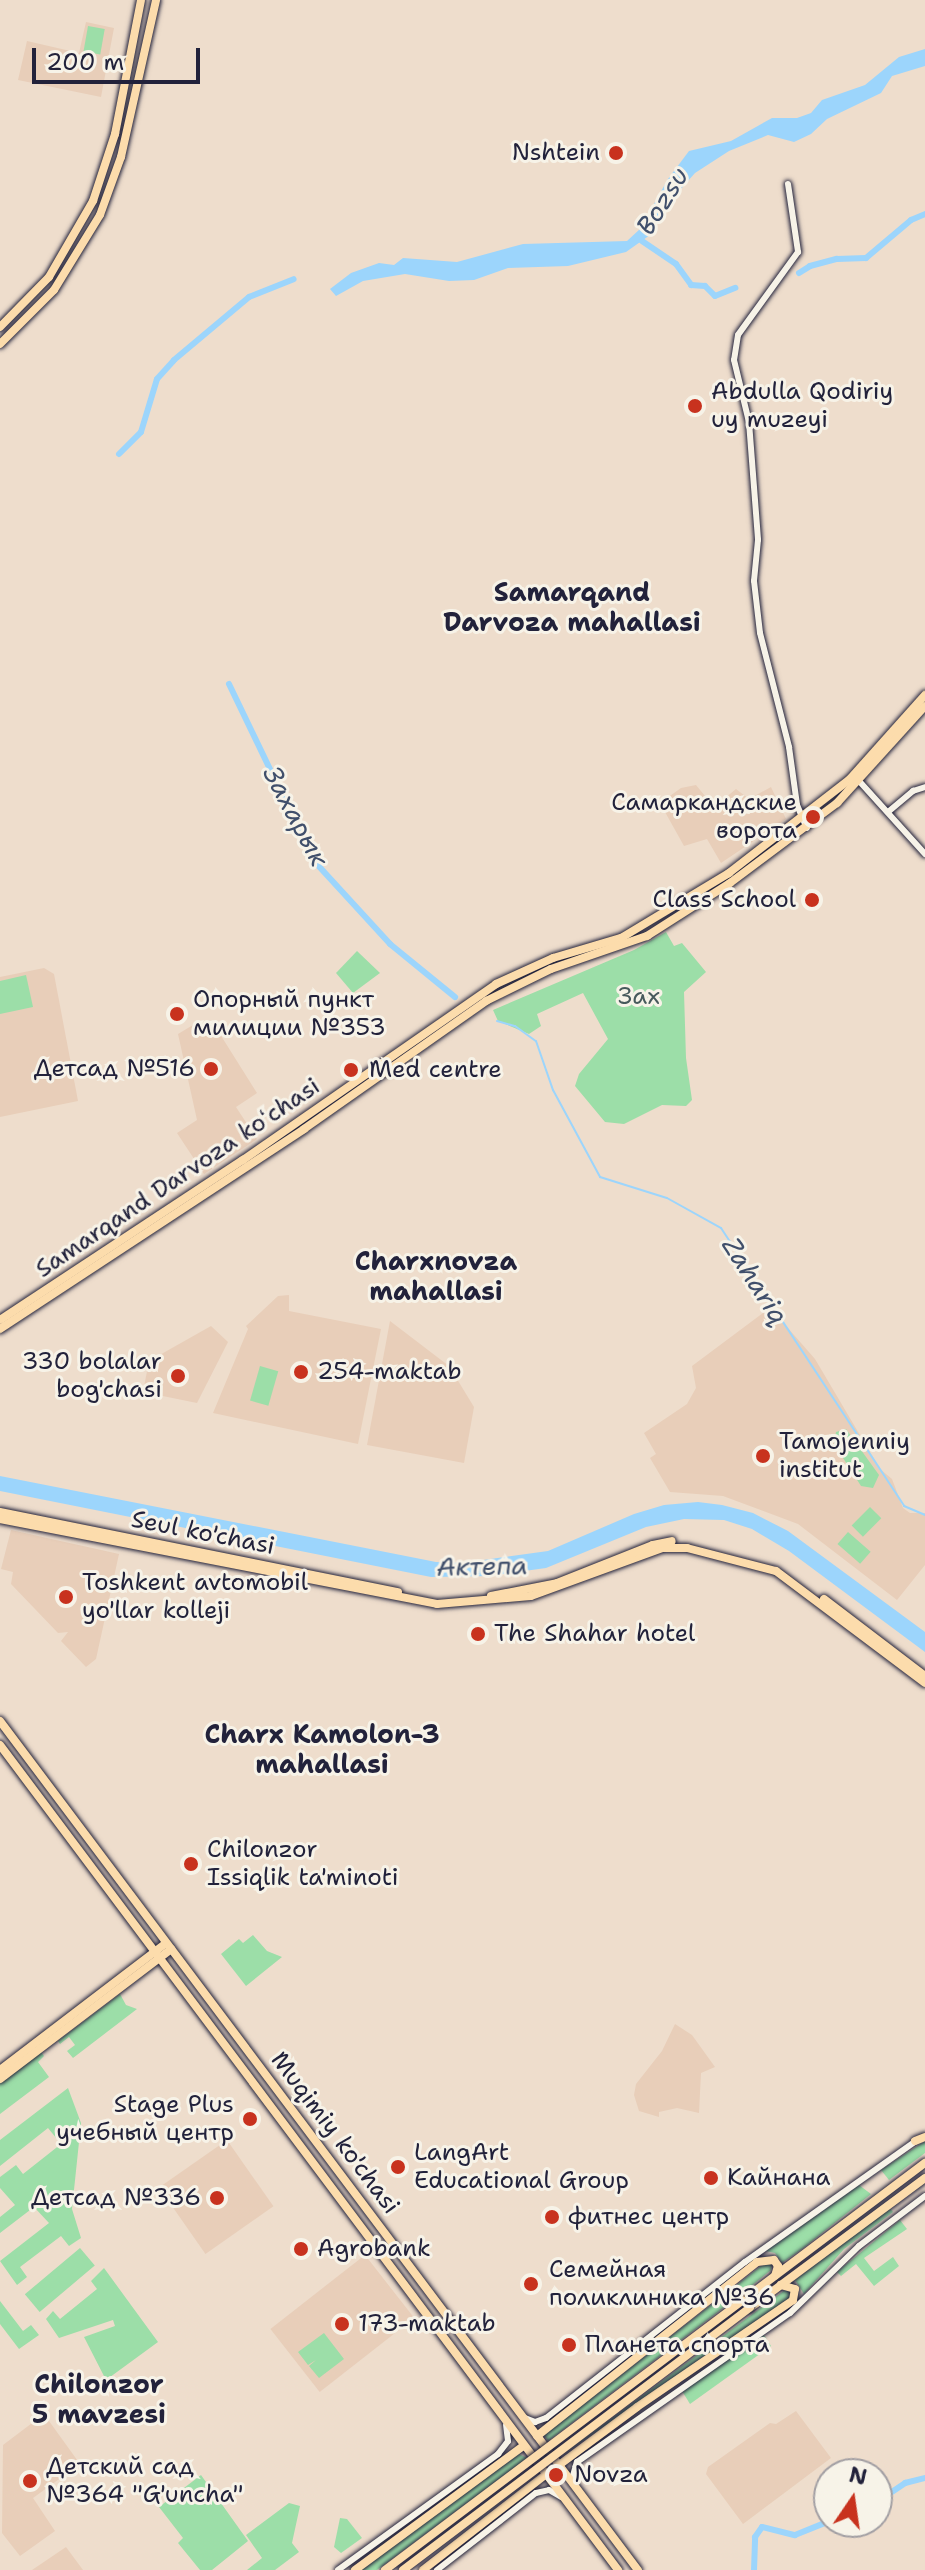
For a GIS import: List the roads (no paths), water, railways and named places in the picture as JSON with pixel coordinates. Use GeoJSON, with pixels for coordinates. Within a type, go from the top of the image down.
{"type":"FeatureCollection","features":[{"type":"Feature","properties":{"kind":"main road"},"geometry":{"type":"LineString","coordinates":[[0,327],[30,299],[69,249],[89,210],[108,162],[141,0]]}},
{"type":"Feature","properties":{"kind":"main road"},"geometry":{"type":"LineString","coordinates":[[0,344],[39,307],[78,255],[100,215],[117,172],[156,0]]}},
{"type":"Feature","properties":{"kind":"main road"},"geometry":{"type":"LineString","coordinates":[[69,249],[71,256],[78,255]]}},
{"type":"Feature","properties":{"kind":"main road"},"geometry":{"type":"LineString","coordinates":[[30,299],[37,300],[39,307]]}},
{"type":"Feature","properties":{"kind":"main road","name":"Samarqand Darvoza koʻchasi"},"geometry":{"type":"LineString","coordinates":[[805,823],[850,779],[925,695]]}},
{"type":"Feature","properties":{"kind":"main road","name":"Samarqand Darvoza koʻchasi"},"geometry":{"type":"LineString","coordinates":[[0,1320],[525,969],[643,928],[805,823],[860,782],[925,706]]}},
{"type":"Feature","properties":{"kind":"main road","name":"Samarqand Darvoza koʻchasi"},"geometry":{"type":"LineString","coordinates":[[0,1329],[342,1104],[470,1007]]}},
{"type":"Feature","properties":{"kind":"main road","name":"Seul ko'chasi"},"geometry":{"type":"LineString","coordinates":[[0,1512],[437,1599],[529,1590],[578,1575],[658,1543],[683,1542],[779,1566],[925,1676]]}},
{"type":"Feature","properties":{"kind":"main road","name":"Seul ko'chasi"},"geometry":{"type":"LineString","coordinates":[[0,1519],[418,1602],[447,1605],[531,1596],[660,1549],[687,1548],[776,1571],[925,1683]]}},
{"type":"Feature","properties":{"kind":"main road","name":"Muqimiy ko'chasi"},"geometry":{"type":"LineString","coordinates":[[0,1721],[638,2570]]}},
{"type":"Feature","properties":{"kind":"main road"},"geometry":{"type":"LineString","coordinates":[[0,1746],[10,1747],[13,1738]]}},
{"type":"Feature","properties":{"kind":"main road","name":"Muqimiy ko'chasi"},"geometry":{"type":"LineString","coordinates":[[0,1746],[618,2570]]}},
{"type":"Feature","properties":{"kind":"main road"},"geometry":{"type":"LineString","coordinates":[[86,1861],[98,1852]]}},
{"type":"Feature","properties":{"kind":"main road"},"geometry":{"type":"LineString","coordinates":[[0,2070],[42,2042],[168,1946]]}},
{"type":"Feature","properties":{"kind":"main road"},"geometry":{"type":"LineString","coordinates":[[225,2047],[229,2039],[238,2037]]}},
{"type":"Feature","properties":{"kind":"main road"},"geometry":{"type":"LineString","coordinates":[[0,2079],[42,2042]]}},
{"type":"Feature","properties":{"kind":"main road"},"geometry":{"type":"LineString","coordinates":[[915,2141],[925,2135]]}},
{"type":"Feature","properties":{"kind":"main road"},"geometry":{"type":"LineString","coordinates":[[311,2163],[321,2159],[324,2152]]}},
{"type":"Feature","properties":{"kind":"main road"},"geometry":{"type":"LineString","coordinates":[[385,2570],[925,2163]]}},
{"type":"Feature","properties":{"kind":"main road"},"geometry":{"type":"LineString","coordinates":[[403,2570],[925,2178]]}},
{"type":"Feature","properties":{"kind":"main road"},"geometry":{"type":"LineString","coordinates":[[537,2436],[757,2262],[774,2260],[778,2266],[775,2276]]}},
{"type":"Feature","properties":{"kind":"main road"},"geometry":{"type":"LineString","coordinates":[[559,2465],[795,2298],[795,2289],[781,2285]]}},
{"type":"Feature","properties":{"kind":"main road"},"geometry":{"type":"LineString","coordinates":[[447,2344],[457,2342],[461,2334]]}},
{"type":"Feature","properties":{"kind":"main road"},"geometry":{"type":"LineString","coordinates":[[355,2570],[435,2506],[523,2446]]}},
{"type":"Feature","properties":{"kind":"main road"},"geometry":{"type":"LineString","coordinates":[[423,2570],[545,2475]]}},
{"type":"Feature","properties":{"kind":"street"},"geometry":{"type":"LineString","coordinates":[[788,184],[799,249],[738,335],[734,360],[749,422],[758,540],[754,581],[760,633],[789,747],[797,805],[805,823]]}},
{"type":"Feature","properties":{"kind":"street"},"geometry":{"type":"LineString","coordinates":[[860,782],[925,854]]}},
{"type":"Feature","properties":{"kind":"street"},"geometry":{"type":"LineString","coordinates":[[888,812],[909,794],[925,787]]}},
{"type":"Feature","properties":{"kind":"street"},"geometry":{"type":"LineString","coordinates":[[520,2413],[533,2422],[546,2418],[745,2262],[915,2141]]}},
{"type":"Feature","properties":{"kind":"street"},"geometry":{"type":"LineString","coordinates":[[574,2486],[571,2475],[577,2462],[654,2400],[790,2313],[859,2246],[925,2196]]}},
{"type":"Feature","properties":{"kind":"street"},"geometry":{"type":"LineString","coordinates":[[338,2570],[435,2506],[504,2448],[508,2435],[502,2418]]}},
{"type":"Feature","properties":{"kind":"street"},"geometry":{"type":"LineString","coordinates":[[437,2570],[536,2493],[551,2491],[564,2500]]}},
{"type":"Feature","properties":{"kind":"water"},"geometry":{"type":"Polygon","coordinates":[[[925,49],[925,66],[892,76],[881,93],[827,119],[811,134],[794,142],[768,135],[729,151],[695,173],[672,199],[650,235],[626,252],[568,266],[508,268],[474,280],[449,281],[405,274],[363,281],[336,296],[330,289],[351,273],[379,263],[394,265],[403,258],[457,262],[523,244],[627,241],[640,229],[668,179],[689,151],[731,141],[772,118],[797,118],[811,113],[822,100],[865,85],[899,57],[925,49]]]}},
{"type":"Feature","properties":{"kind":"water","name":"Актепа"},"geometry":{"type":"Polygon","coordinates":[[[0,1476],[436,1562],[462,1563],[548,1551],[634,1514],[664,1505],[698,1502],[722,1505],[753,1513],[788,1531],[925,1632],[925,1652],[789,1551],[752,1529],[724,1520],[684,1519],[646,1527],[546,1568],[489,1576],[431,1577],[0,1491],[0,1476]]]}},
{"type":"Feature","properties":{"kind":"waterway"},"geometry":{"type":"LineString","coordinates":[[799,273],[810,266],[837,259],[866,258],[911,220],[925,214]]}},
{"type":"Feature","properties":{"kind":"waterway"},"geometry":{"type":"LineString","coordinates":[[642,241],[676,264],[691,285],[705,286],[715,296],[735,288]]}},
{"type":"Feature","properties":{"kind":"waterway","name":"Bozsu"},"geometry":{"type":"LineString","coordinates":[[119,454],[141,432],[157,379],[174,360],[249,297],[294,279]]}},
{"type":"Feature","properties":{"kind":"waterway","name":"Захарык"},"geometry":{"type":"LineString","coordinates":[[229,684],[314,861],[390,944],[455,997]]}},
{"type":"Feature","properties":{"kind":"waterway","name":"Zahariq"},"geometry":{"type":"LineString","coordinates":[[497,1021],[515,1026],[536,1041],[553,1090],[600,1177],[667,1198],[721,1228],[904,1506],[925,1515]]}},
{"type":"Feature","properties":{"kind":"waterway"},"geometry":{"type":"LineString","coordinates":[[893,2491],[905,2483],[925,2478]]}},
{"type":"Feature","properties":{"kind":"waterway"},"geometry":{"type":"LineString","coordinates":[[754,2570],[755,2537],[762,2527],[795,2535],[813,2528]]}},
{"type":"Feature","properties":{"kind":"place","name":"Nshtein"},"geometry":{"type":"Point","coordinates":[616,153]}},
{"type":"Feature","properties":{"kind":"place","name":"Abdulla Qodiriy uy muzeyi"},"geometry":{"type":"Point","coordinates":[695,406]}},
{"type":"Feature","properties":{"kind":"place","name":"Самаркандские ворота"},"geometry":{"type":"Point","coordinates":[813,817]}},
{"type":"Feature","properties":{"kind":"place","name":"Class School"},"geometry":{"type":"Point","coordinates":[812,900]}},
{"type":"Feature","properties":{"kind":"place","name":"Опорный пункт милиции №353"},"geometry":{"type":"Point","coordinates":[177,1014]}},
{"type":"Feature","properties":{"kind":"place","name":"Детсад №516"},"geometry":{"type":"Point","coordinates":[211,1069]}},
{"type":"Feature","properties":{"kind":"place","name":"Med centre"},"geometry":{"type":"Point","coordinates":[351,1070]}},
{"type":"Feature","properties":{"kind":"place","name":"254-maktab"},"geometry":{"type":"Point","coordinates":[301,1372]}},
{"type":"Feature","properties":{"kind":"place","name":"330 bolalar bog'chasi"},"geometry":{"type":"Point","coordinates":[178,1376]}},
{"type":"Feature","properties":{"kind":"place","name":"Tamojenniy institut"},"geometry":{"type":"Point","coordinates":[763,1456]}},
{"type":"Feature","properties":{"kind":"place","name":"Toshkent avtomobil yo'llar kolleji"},"geometry":{"type":"Point","coordinates":[66,1597]}},
{"type":"Feature","properties":{"kind":"place","name":"The Shahar hotel"},"geometry":{"type":"Point","coordinates":[478,1634]}},
{"type":"Feature","properties":{"kind":"place","name":"Chilonzor Issiqlik ta'minoti"},"geometry":{"type":"Point","coordinates":[191,1864]}},
{"type":"Feature","properties":{"kind":"place","name":"Stage Plus учебный центр"},"geometry":{"type":"Point","coordinates":[250,2119]}},
{"type":"Feature","properties":{"kind":"place","name":"LangArt Educational Group"},"geometry":{"type":"Point","coordinates":[398,2167]}},
{"type":"Feature","properties":{"kind":"place","name":"Кайнана"},"geometry":{"type":"Point","coordinates":[711,2178]}},
{"type":"Feature","properties":{"kind":"place","name":"Детсад №336"},"geometry":{"type":"Point","coordinates":[217,2198]}},
{"type":"Feature","properties":{"kind":"place","name":"фитнес центр"},"geometry":{"type":"Point","coordinates":[552,2217]}},
{"type":"Feature","properties":{"kind":"place","name":"Agrobank"},"geometry":{"type":"Point","coordinates":[301,2249]}},
{"type":"Feature","properties":{"kind":"place","name":"Семейная поликлиника №36"},"geometry":{"type":"Point","coordinates":[531,2284]}},
{"type":"Feature","properties":{"kind":"place","name":"173-maktab"},"geometry":{"type":"Point","coordinates":[342,2324]}},
{"type":"Feature","properties":{"kind":"place","name":"Планета спорта"},"geometry":{"type":"Point","coordinates":[569,2345]}},
{"type":"Feature","properties":{"kind":"place","name":"Novza"},"geometry":{"type":"Point","coordinates":[556,2475]}},
{"type":"Feature","properties":{"kind":"place","name":"Детский сад №364 \"G'uncha\""},"geometry":{"type":"Point","coordinates":[30,2481]}},
{"type":"Feature","properties":{"kind":"district","name":"Samarqand Darvoza mahallasi"},"geometry":{"type":"Point","coordinates":[572,607]}},
{"type":"Feature","properties":{"kind":"district","name":"Charxnovza mahallasi"},"geometry":{"type":"Point","coordinates":[436,1276]}},
{"type":"Feature","properties":{"kind":"district","name":"Charx Kamolon-3 mahallasi"},"geometry":{"type":"Point","coordinates":[322,1749]}},
{"type":"Feature","properties":{"kind":"district","name":"Chilonzor 5 mavzesi"},"geometry":{"type":"Point","coordinates":[99,2399]}},
{"type":"Feature","properties":{"kind":"park label","name":"Зах"},"geometry":{"type":"Point","coordinates":[639,997]}}]}
